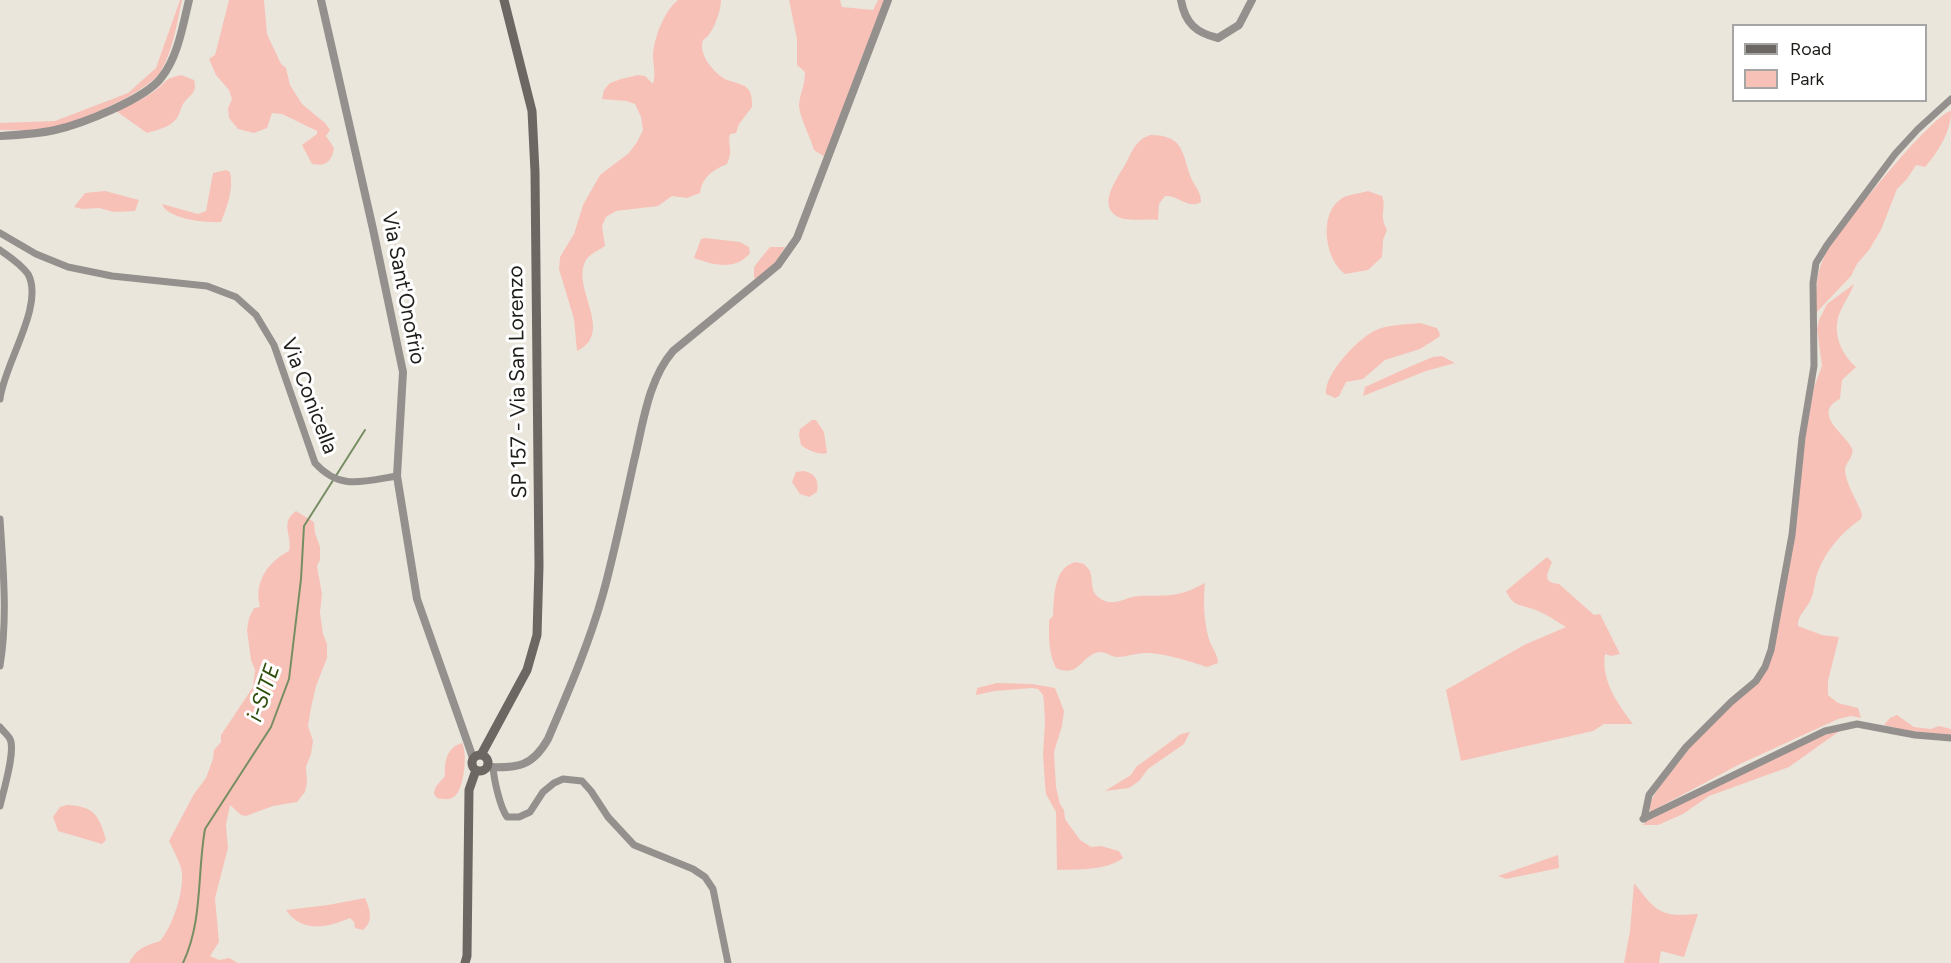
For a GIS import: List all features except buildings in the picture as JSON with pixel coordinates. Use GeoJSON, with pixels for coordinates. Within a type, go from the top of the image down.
{"type":"FeatureCollection","features":[{"type":"Feature","properties":{"kind":"main road","name":"SP 157 - Via San Lorenzo"},"geometry":{"type":"LineString","coordinates":[[477,756],[527,670],[537,635],[535,185],[532,111],[504,0]]}},
{"type":"Feature","properties":{"kind":"main road"},"geometry":{"type":"LineString","coordinates":[[477,756],[488,760],[490,767],[483,771],[476,771],[472,766],[477,756]]}},
{"type":"Feature","properties":{"kind":"main road"},"geometry":{"type":"LineString","coordinates":[[465,963],[469,880],[469,790],[476,771]]}},
{"type":"Feature","properties":{"kind":"street"},"geometry":{"type":"LineString","coordinates":[[0,136],[40,133],[69,126],[138,98],[161,78],[172,60],[189,0]]}},
{"type":"Feature","properties":{"kind":"street","name":"Via Sant'Onofrio"},"geometry":{"type":"LineString","coordinates":[[321,0],[403,372],[397,476],[417,599],[477,756]]}},
{"type":"Feature","properties":{"kind":"street"},"geometry":{"type":"LineString","coordinates":[[728,963],[713,889],[705,877],[693,868],[634,845],[608,818],[591,791],[582,782],[563,779],[554,783],[543,792],[530,812],[519,817],[507,817],[500,807],[500,795],[490,767],[518,767],[531,762],[548,739],[603,595],[656,378],[673,351],[772,270],[798,238],[888,0]]}},
{"type":"Feature","properties":{"kind":"street"},"geometry":{"type":"LineString","coordinates":[[1180,0],[1188,22],[1196,30],[1218,38],[1239,25],[1252,0]]}},
{"type":"Feature","properties":{"kind":"street"},"geometry":{"type":"LineString","coordinates":[[1951,99],[1895,154],[1827,244],[1816,263],[1813,283],[1814,366],[1802,438],[1791,535],[1766,667],[1756,681],[1731,702],[1686,747],[1649,795],[1642,820],[1825,731],[1857,724],[1915,735],[1951,738]]}},
{"type":"Feature","properties":{"kind":"street","name":"Via Conicella"},"geometry":{"type":"LineString","coordinates":[[0,233],[50,261],[68,267],[112,276],[207,286],[236,297],[256,315],[274,345],[315,463],[322,471],[338,480],[350,483],[397,476]]}},
{"type":"Feature","properties":{"kind":"street"},"geometry":{"type":"LineString","coordinates":[[0,250],[27,273],[31,282],[32,295],[30,314],[11,358],[0,399]]}},
{"type":"Feature","properties":{"kind":"street"},"geometry":{"type":"LineString","coordinates":[[0,519],[4,567],[0,666]]}},
{"type":"Feature","properties":{"kind":"street"},"geometry":{"type":"LineString","coordinates":[[0,728],[10,738],[11,745],[0,807]]}},
{"type":"Feature","properties":{"kind":"green space"},"geometry":{"type":"Polygon","coordinates":[[[180,0],[182,0],[172,45],[165,63],[153,80],[140,90],[106,108],[54,128],[0,130],[0,123],[55,121],[128,93],[156,68],[180,0]]]}},
{"type":"Feature","properties":{"kind":"green space"},"geometry":{"type":"Polygon","coordinates":[[[229,0],[264,0],[267,34],[281,64],[286,68],[290,85],[302,104],[330,130],[326,136],[334,148],[332,156],[325,164],[312,164],[302,145],[317,134],[317,131],[282,114],[272,113],[267,128],[254,133],[238,129],[229,118],[228,108],[232,99],[229,90],[216,75],[209,59],[215,55],[229,0]]]}},
{"type":"Feature","properties":{"kind":"green space"},"geometry":{"type":"Polygon","coordinates":[[[678,0],[721,0],[716,22],[703,40],[703,51],[711,67],[720,76],[748,89],[752,107],[739,124],[736,133],[730,134],[730,154],[727,164],[709,175],[700,193],[687,198],[672,196],[658,206],[616,211],[606,217],[602,226],[605,246],[586,260],[583,271],[583,283],[593,321],[593,333],[588,343],[577,351],[574,319],[559,269],[560,257],[574,234],[583,205],[600,175],[629,153],[643,130],[641,117],[635,104],[602,99],[604,90],[610,83],[638,75],[645,76],[653,84],[655,41],[664,18],[678,0]]]}},
{"type":"Feature","properties":{"kind":"green space"},"geometry":{"type":"Polygon","coordinates":[[[789,0],[840,0],[842,7],[873,10],[878,0],[886,0],[825,157],[814,150],[800,110],[805,72],[797,65],[797,39],[789,0]]]}},
{"type":"Feature","properties":{"kind":"green space"},"geometry":{"type":"Polygon","coordinates":[[[181,75],[194,80],[195,88],[183,104],[177,118],[168,126],[147,133],[116,111],[147,96],[169,79],[181,75]]]}},
{"type":"Feature","properties":{"kind":"green space"},"geometry":{"type":"Polygon","coordinates":[[[1951,111],[1949,126],[1935,155],[1925,167],[1916,165],[1897,189],[1881,230],[1869,250],[1857,264],[1851,276],[1816,313],[1818,276],[1825,255],[1833,243],[1906,152],[1941,117],[1951,111]]]}},
{"type":"Feature","properties":{"kind":"green space"},"geometry":{"type":"Polygon","coordinates":[[[1150,135],[1170,138],[1176,142],[1183,154],[1201,202],[1192,204],[1165,196],[1159,204],[1158,220],[1130,220],[1119,217],[1110,210],[1109,196],[1134,147],[1150,135]]]}},
{"type":"Feature","properties":{"kind":"green space"},"geometry":{"type":"Polygon","coordinates":[[[226,170],[230,172],[231,185],[228,204],[221,222],[197,221],[179,217],[165,209],[162,204],[198,214],[206,211],[213,173],[226,170]]]}},
{"type":"Feature","properties":{"kind":"green space"},"geometry":{"type":"Polygon","coordinates":[[[105,191],[139,200],[135,211],[114,212],[99,208],[74,207],[85,193],[105,191]]]}},
{"type":"Feature","properties":{"kind":"green space"},"geometry":{"type":"Polygon","coordinates":[[[1368,191],[1382,196],[1383,220],[1387,230],[1383,240],[1382,257],[1368,270],[1345,274],[1338,267],[1329,248],[1327,226],[1329,215],[1341,199],[1368,191]]]}},
{"type":"Feature","properties":{"kind":"green space"},"geometry":{"type":"Polygon","coordinates":[[[701,239],[740,242],[749,247],[750,253],[738,262],[724,265],[694,258],[701,239]]]}},
{"type":"Feature","properties":{"kind":"green space"},"geometry":{"type":"Polygon","coordinates":[[[770,247],[785,247],[776,262],[756,280],[754,267],[770,247]]]}},
{"type":"Feature","properties":{"kind":"green space"},"geometry":{"type":"Polygon","coordinates":[[[1854,284],[1838,318],[1837,333],[1842,348],[1856,367],[1842,380],[1840,399],[1832,405],[1829,417],[1852,448],[1853,451],[1845,470],[1862,514],[1861,519],[1840,537],[1823,560],[1813,593],[1800,616],[1798,626],[1822,635],[1839,637],[1828,681],[1828,695],[1838,703],[1858,708],[1861,718],[1851,716],[1838,719],[1740,764],[1650,812],[1650,802],[1690,747],[1770,662],[1805,430],[1814,387],[1822,366],[1817,329],[1819,320],[1827,304],[1854,284]]]}},
{"type":"Feature","properties":{"kind":"green space"},"geometry":{"type":"Polygon","coordinates":[[[1420,323],[1437,328],[1439,337],[1420,349],[1385,360],[1363,379],[1346,382],[1339,396],[1335,398],[1326,394],[1330,377],[1336,368],[1367,335],[1385,327],[1420,323]]]}},
{"type":"Feature","properties":{"kind":"green space"},"geometry":{"type":"Polygon","coordinates":[[[1442,356],[1455,363],[1426,371],[1363,396],[1365,387],[1433,357],[1442,356]]]}},
{"type":"Feature","properties":{"kind":"green space"},"geometry":{"type":"Polygon","coordinates":[[[812,420],[816,420],[824,432],[827,453],[814,452],[801,445],[800,429],[812,420]]]}},
{"type":"Feature","properties":{"kind":"green space"},"geometry":{"type":"Polygon","coordinates":[[[804,471],[814,476],[818,484],[817,492],[809,497],[800,494],[792,482],[796,472],[804,471]]]}},
{"type":"Feature","properties":{"kind":"green space"},"geometry":{"type":"Polygon","coordinates":[[[296,511],[314,522],[320,547],[320,560],[317,566],[322,594],[320,613],[327,644],[327,658],[316,686],[308,726],[313,741],[306,767],[305,792],[297,802],[273,806],[246,816],[241,815],[230,805],[226,825],[228,848],[215,898],[219,942],[210,956],[219,960],[229,958],[238,963],[129,963],[142,948],[160,941],[174,916],[182,876],[180,864],[169,841],[194,794],[206,778],[214,750],[221,742],[221,735],[253,687],[255,670],[251,660],[247,630],[249,618],[254,608],[260,607],[259,589],[264,573],[275,560],[289,551],[287,525],[288,520],[296,511]]]}},
{"type":"Feature","properties":{"kind":"green space"},"geometry":{"type":"Polygon","coordinates":[[[1547,557],[1552,562],[1548,579],[1559,584],[1594,615],[1600,614],[1620,654],[1611,656],[1605,654],[1604,664],[1608,683],[1616,700],[1633,724],[1604,724],[1593,731],[1461,761],[1446,690],[1524,645],[1566,627],[1540,612],[1518,605],[1506,591],[1547,557]]]}},
{"type":"Feature","properties":{"kind":"green space"},"geometry":{"type":"Polygon","coordinates":[[[1076,562],[1084,564],[1090,571],[1095,594],[1109,602],[1138,596],[1180,593],[1205,583],[1206,623],[1209,640],[1218,663],[1207,667],[1152,653],[1117,657],[1100,652],[1088,657],[1070,670],[1064,671],[1056,668],[1050,650],[1049,620],[1053,616],[1056,584],[1059,577],[1068,565],[1076,562]]]}},
{"type":"Feature","properties":{"kind":"green space"},"geometry":{"type":"Polygon","coordinates":[[[997,683],[1032,684],[1055,688],[1064,711],[1054,752],[1056,787],[1065,819],[1080,840],[1091,847],[1101,846],[1119,851],[1123,858],[1100,867],[1057,870],[1056,812],[1046,794],[1045,784],[1043,695],[1038,689],[1032,688],[976,695],[977,688],[997,683]]]}},
{"type":"Feature","properties":{"kind":"green space"},"geometry":{"type":"Polygon","coordinates":[[[1897,715],[1914,727],[1931,729],[1939,726],[1951,729],[1951,735],[1913,732],[1884,725],[1890,718],[1897,715]]]}},
{"type":"Feature","properties":{"kind":"green space"},"geometry":{"type":"Polygon","coordinates":[[[1841,730],[1789,767],[1709,796],[1683,814],[1658,825],[1643,825],[1646,821],[1815,738],[1841,730]]]}},
{"type":"Feature","properties":{"kind":"green space"},"geometry":{"type":"Polygon","coordinates":[[[1190,732],[1184,744],[1148,769],[1139,781],[1129,788],[1105,791],[1131,775],[1136,767],[1181,734],[1190,732]]]}},
{"type":"Feature","properties":{"kind":"green space"},"geometry":{"type":"Polygon","coordinates":[[[462,743],[465,764],[459,789],[452,798],[437,798],[434,794],[445,776],[448,756],[453,748],[462,743]]]}},
{"type":"Feature","properties":{"kind":"green space"},"geometry":{"type":"Polygon","coordinates":[[[67,805],[84,807],[94,813],[101,824],[106,840],[102,844],[58,831],[53,817],[60,807],[67,805]]]}},
{"type":"Feature","properties":{"kind":"green space"},"geometry":{"type":"Polygon","coordinates":[[[1558,855],[1559,868],[1506,879],[1498,876],[1558,855]]]}},
{"type":"Feature","properties":{"kind":"green space"},"geometry":{"type":"Polygon","coordinates":[[[1634,883],[1660,910],[1675,915],[1698,914],[1684,957],[1661,951],[1659,963],[1624,963],[1630,931],[1634,883]]]}},
{"type":"Feature","properties":{"kind":"green space"},"geometry":{"type":"Polygon","coordinates":[[[365,898],[370,919],[363,930],[355,928],[350,918],[324,926],[307,925],[292,917],[286,910],[328,905],[365,898]]]}},
{"type":"Feature","properties":{"kind":"waterway","name":"i-SITE"},"geometry":{"type":"LineString","coordinates":[[183,963],[197,914],[205,829],[271,727],[289,679],[301,579],[304,526],[365,430]]}}]}
